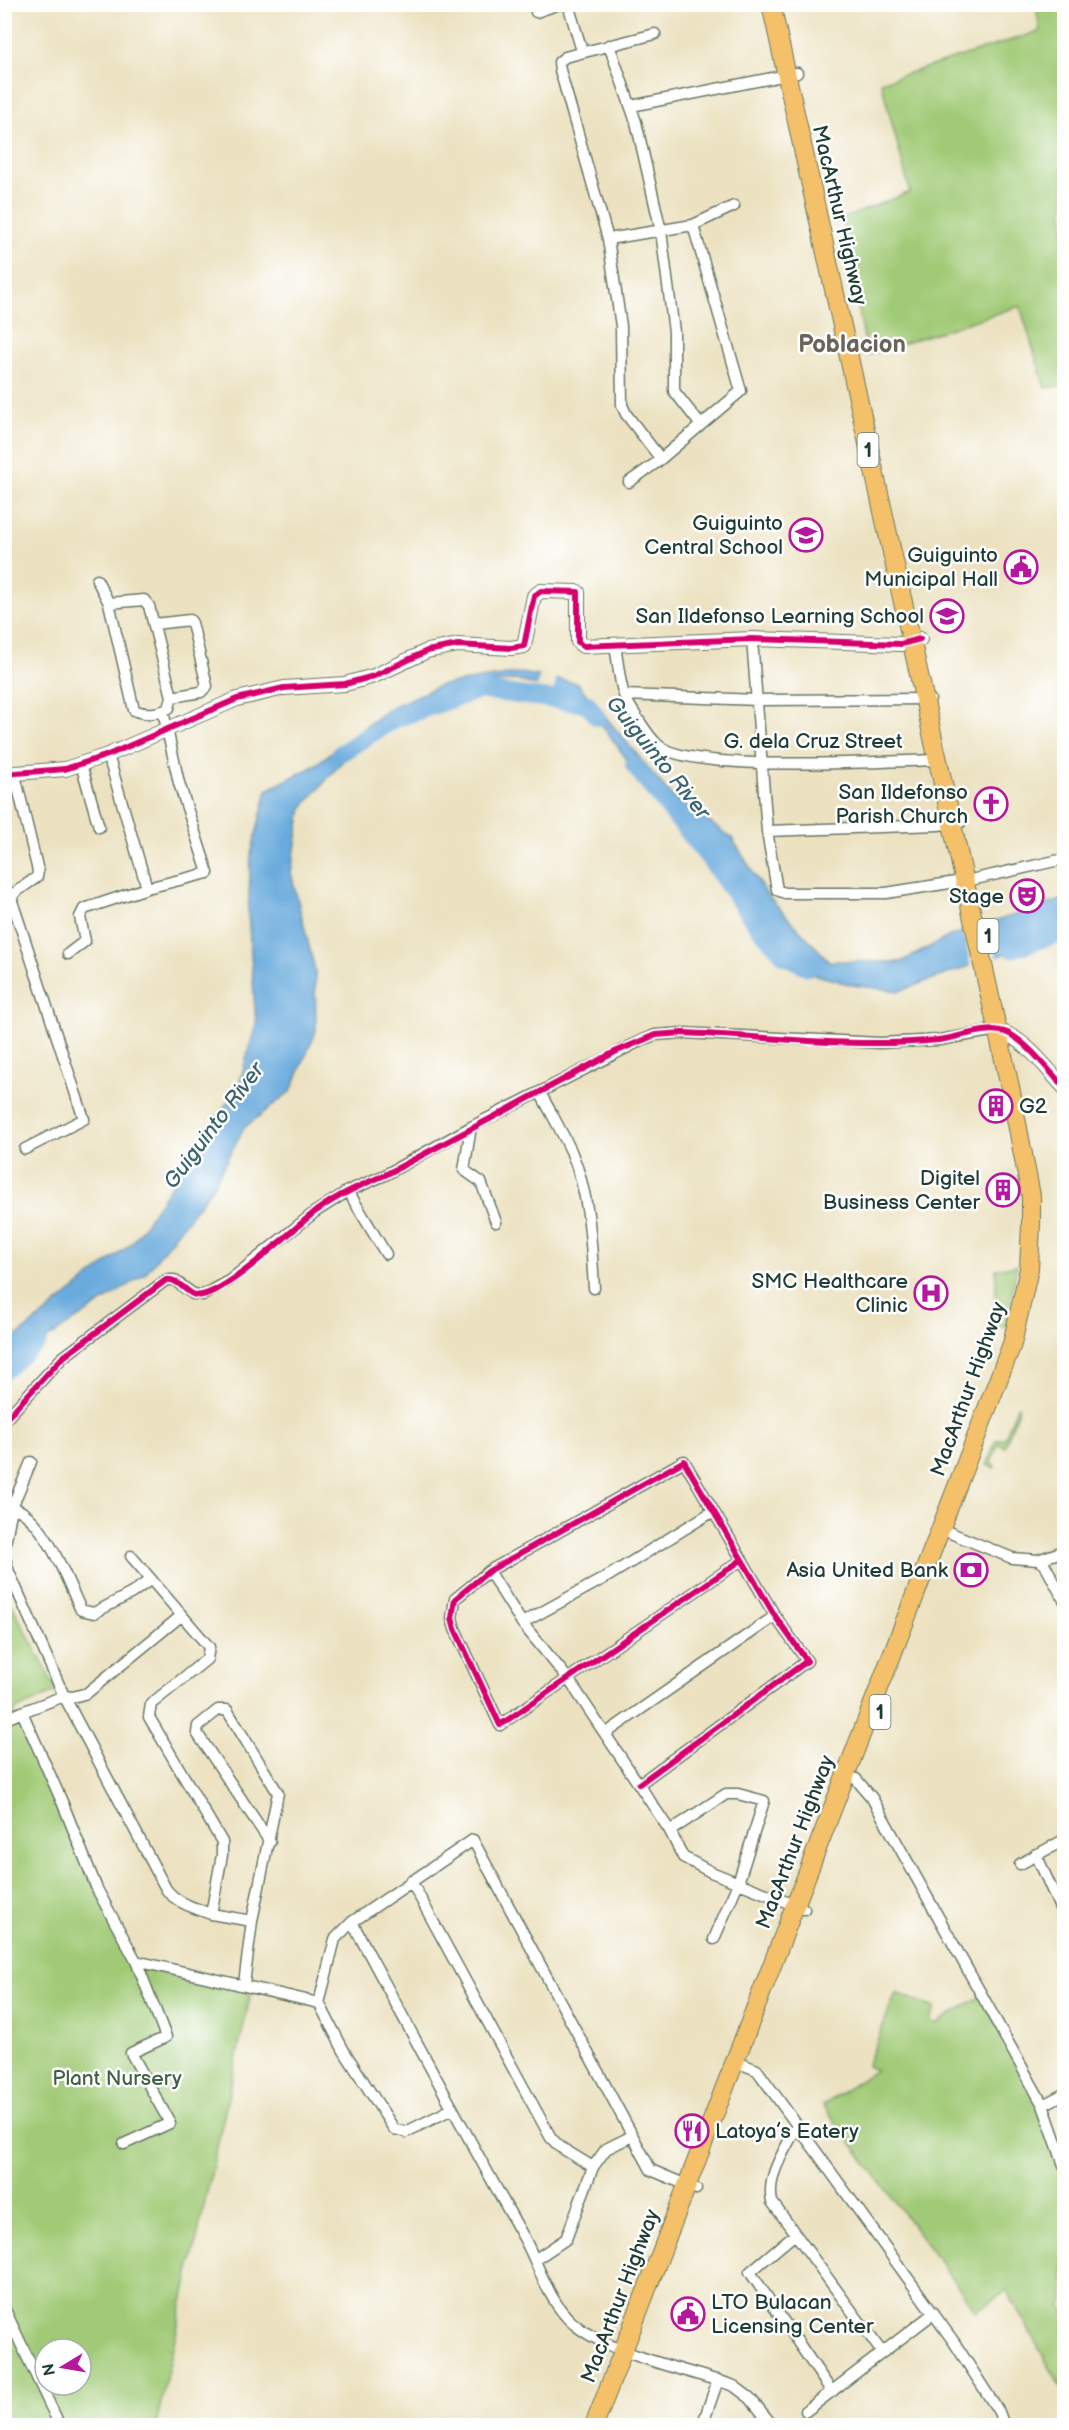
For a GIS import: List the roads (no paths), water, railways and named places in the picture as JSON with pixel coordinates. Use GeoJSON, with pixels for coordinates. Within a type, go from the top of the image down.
{"type":"FeatureCollection","features":[{"type":"Feature","properties":{"kind":"highway","name":"MacArthur Highway"},"geometry":{"type":"LineString","coordinates":[[604,2426],[628,2351],[945,1531],[1012,1344],[1029,1269],[1031,1196],[1003,1031],[791,75],[771,4]]}},
{"type":"Feature","properties":{"kind":"highway","name":"MacArthur Highway"},"geometry":{"type":"LineString","coordinates":[[782,4],[791,75]]}},
{"type":"Feature","properties":{"kind":"highway","name":"MacArthur Highway"},"geometry":{"type":"LineString","coordinates":[[928,699],[937,760],[957,823]]}},
{"type":"Feature","properties":{"kind":"highway","name":"MacArthur Highway"},"geometry":{"type":"LineString","coordinates":[[594,2426],[628,2351]]}},
{"type":"Feature","properties":{"kind":"street"},"geometry":{"type":"LineString","coordinates":[[536,12],[559,4]]}},
{"type":"Feature","properties":{"kind":"street"},"geometry":{"type":"LineString","coordinates":[[568,4],[582,51]]}},
{"type":"Feature","properties":{"kind":"street"},"geometry":{"type":"LineString","coordinates":[[655,34],[565,57],[560,63],[560,69],[608,239],[621,326],[622,405],[626,414],[660,458]]}},
{"type":"Feature","properties":{"kind":"street"},"geometry":{"type":"LineString","coordinates":[[609,45],[631,106],[661,231],[674,332],[674,391],[700,424]]}},
{"type":"Feature","properties":{"kind":"street"},"geometry":{"type":"LineString","coordinates":[[631,106],[791,75]]}},
{"type":"Feature","properties":{"kind":"street"},"geometry":{"type":"LineString","coordinates":[[608,239],[693,225],[734,206]]}},
{"type":"Feature","properties":{"kind":"street"},"geometry":{"type":"LineString","coordinates":[[629,483],[700,424],[738,396],[741,386],[693,225]]}},
{"type":"Feature","properties":{"kind":"street"},"geometry":{"type":"LineString","coordinates":[[97,580],[109,603],[134,710],[142,713],[163,711],[169,708],[172,697],[149,606],[144,600],[109,603]]}},
{"type":"Feature","properties":{"kind":"street"},"geometry":{"type":"LineString","coordinates":[[25,1149],[84,1119],[12,901],[13,894],[37,877],[38,871],[10,775],[65,769],[108,755],[167,731],[237,699],[284,688],[345,684],[374,676],[427,651],[458,645],[511,648],[524,646],[534,596],[541,591],[578,592],[578,642],[583,646],[752,639],[901,644],[915,640]]}},
{"type":"Feature","properties":{"kind":"street"},"geometry":{"type":"LineString","coordinates":[[154,624],[190,620],[192,623],[207,686],[201,692],[172,697]]}},
{"type":"Feature","properties":{"kind":"street"},"geometry":{"type":"LineString","coordinates":[[752,639],[767,831],[773,879],[777,890],[786,893],[886,893],[972,886],[1065,859]]}},
{"type":"Feature","properties":{"kind":"street","name":"G. dela Cruz Street"},"geometry":{"type":"LineString","coordinates":[[615,646],[624,695],[656,744],[664,750],[704,760],[762,764],[937,760]]}},
{"type":"Feature","properties":{"kind":"street"},"geometry":{"type":"LineString","coordinates":[[624,695],[758,700],[928,699]]}},
{"type":"Feature","properties":{"kind":"street"},"geometry":{"type":"LineString","coordinates":[[68,954],[85,941],[80,917],[84,909],[147,888],[207,873],[179,783],[163,711]]}},
{"type":"Feature","properties":{"kind":"street"},"geometry":{"type":"LineString","coordinates":[[108,755],[147,888]]}},
{"type":"Feature","properties":{"kind":"street"},"geometry":{"type":"LineString","coordinates":[[81,764],[99,828]]}},
{"type":"Feature","properties":{"kind":"street"},"geometry":{"type":"LineString","coordinates":[[767,831],[957,823]]}},
{"type":"Feature","properties":{"kind":"street"},"geometry":{"type":"LineString","coordinates":[[4,1421],[62,1358],[166,1280],[174,1280],[194,1294],[203,1295],[230,1280],[315,1212],[348,1191],[385,1175],[471,1127],[541,1094],[615,1052],[664,1034],[880,1043],[939,1040],[1003,1031],[1032,1053],[1065,1087]]}},
{"type":"Feature","properties":{"kind":"street"},"geometry":{"type":"LineString","coordinates":[[541,1094],[572,1153],[584,1193],[591,1230],[594,1288]]}},
{"type":"Feature","properties":{"kind":"street"},"geometry":{"type":"LineString","coordinates":[[471,1127],[464,1170],[482,1182],[496,1222]]}},
{"type":"Feature","properties":{"kind":"street"},"geometry":{"type":"LineString","coordinates":[[348,1191],[386,1254]]}},
{"type":"Feature","properties":{"kind":"street"},"geometry":{"type":"LineString","coordinates":[[639,1784],[807,1661],[740,1561],[684,1461],[489,1571],[455,1599],[452,1618],[500,1725],[740,1561]]}},
{"type":"Feature","properties":{"kind":"street"},"geometry":{"type":"LineString","coordinates":[[4,1550],[12,1507],[32,1462]]}},
{"type":"Feature","properties":{"kind":"street"},"geometry":{"type":"LineString","coordinates":[[12,1507],[31,1516],[45,1538],[81,1610],[86,1613],[93,1613],[132,1593],[151,1579]]}},
{"type":"Feature","properties":{"kind":"street"},"geometry":{"type":"LineString","coordinates":[[522,1623],[610,1575],[712,1512]]}},
{"type":"Feature","properties":{"kind":"street"},"geometry":{"type":"LineString","coordinates":[[945,1531],[1003,1556],[1038,1560],[1065,1551]]}},
{"type":"Feature","properties":{"kind":"street"},"geometry":{"type":"LineString","coordinates":[[4,1555],[9,1572],[64,1696],[166,1889],[171,1896],[183,1903],[211,1914],[252,1921]]}},
{"type":"Feature","properties":{"kind":"street"},"geometry":{"type":"LineString","coordinates":[[131,1556],[209,1647],[210,1654],[152,1704],[149,1717],[222,1842],[222,1855],[211,1914]]}},
{"type":"Feature","properties":{"kind":"street"},"geometry":{"type":"LineString","coordinates":[[1038,1560],[1045,1565],[1065,1600]]}},
{"type":"Feature","properties":{"kind":"street"},"geometry":{"type":"LineString","coordinates":[[489,1571],[522,1623],[569,1680],[670,1831],[683,1857],[738,1883],[800,1907]]}},
{"type":"Feature","properties":{"kind":"street"},"geometry":{"type":"LineString","coordinates":[[4,1720],[64,1696],[74,1697],[87,1694],[181,1616]]}},
{"type":"Feature","properties":{"kind":"street"},"geometry":{"type":"LineString","coordinates":[[605,1734],[775,1616]]}},
{"type":"Feature","properties":{"kind":"street"},"geometry":{"type":"LineString","coordinates":[[244,1984],[252,1921],[270,1842],[278,1793],[227,1710],[218,1710],[198,1726],[197,1732],[270,1842]]}},
{"type":"Feature","properties":{"kind":"street"},"geometry":{"type":"LineString","coordinates":[[22,1712],[97,1889],[136,1961],[166,2037],[131,2053],[170,2123],[124,2144]]}},
{"type":"Feature","properties":{"kind":"street"},"geometry":{"type":"LineString","coordinates":[[850,1777],[872,1798],[1043,2105],[1065,2164]]}},
{"type":"Feature","properties":{"kind":"street"},"geometry":{"type":"LineString","coordinates":[[670,1831],[726,1794],[738,1794],[764,1802],[738,1883],[714,1939]]}},
{"type":"Feature","properties":{"kind":"street"},"geometry":{"type":"LineString","coordinates":[[452,2109],[406,2132],[394,2129],[344,2051],[319,2003],[335,1939],[352,1922],[474,1839],[651,2170],[691,2187]]}},
{"type":"Feature","properties":{"kind":"street"},"geometry":{"type":"LineString","coordinates":[[1020,1864],[1065,1839]]}},
{"type":"Feature","properties":{"kind":"street"},"geometry":{"type":"LineString","coordinates":[[1036,1854],[1061,1901],[1065,1917]]}},
{"type":"Feature","properties":{"kind":"street"},"geometry":{"type":"LineString","coordinates":[[411,1881],[551,2138],[560,2147],[593,2167]]}},
{"type":"Feature","properties":{"kind":"street"},"geometry":{"type":"LineString","coordinates":[[352,1922],[452,2109],[536,2259],[561,2311],[575,2326],[628,2351],[734,2386],[750,2398],[772,2426]]}},
{"type":"Feature","properties":{"kind":"street"},"geometry":{"type":"LineString","coordinates":[[136,1961],[319,2003]]}},
{"type":"Feature","properties":{"kind":"street"},"geometry":{"type":"LineString","coordinates":[[739,2063],[757,2070],[934,2313],[999,2412],[1004,2426]]}},
{"type":"Feature","properties":{"kind":"street"},"geometry":{"type":"LineString","coordinates":[[1043,2105],[1065,2094]]}},
{"type":"Feature","properties":{"kind":"street"},"geometry":{"type":"LineString","coordinates":[[797,2126],[772,2177],[769,2191],[772,2202],[881,2351]]}},
{"type":"Feature","properties":{"kind":"street"},"geometry":{"type":"LineString","coordinates":[[536,2259],[566,2239],[593,2167],[606,2149],[632,2136]]}},
{"type":"Feature","properties":{"kind":"street"},"geometry":{"type":"LineString","coordinates":[[795,2234],[750,2272],[832,2392]]}},
{"type":"Feature","properties":{"kind":"street"},"geometry":{"type":"LineString","coordinates":[[4,2308],[60,2426]]}},
{"type":"Feature","properties":{"kind":"street"},"geometry":{"type":"LineString","coordinates":[[806,2410],[934,2313]]}},
{"type":"Feature","properties":{"kind":"street"},"geometry":{"type":"LineString","coordinates":[[702,2426],[718,2380]]}},
{"type":"Feature","properties":{"kind":"water"},"geometry":{"type":"Polygon","coordinates":[[[521,673],[577,683],[671,795],[732,838],[767,895],[829,961],[901,962],[950,936],[1064,899],[1064,933],[899,991],[852,985],[795,969],[723,873],[693,825],[635,771],[590,708],[551,689],[515,680],[467,686],[361,740],[302,808],[291,873],[315,970],[316,1031],[291,1091],[244,1128],[211,1189],[145,1274],[11,1363],[5,1376],[5,1346],[133,1242],[239,1085],[256,1024],[248,914],[251,854],[267,790],[312,767],[390,708],[441,685],[521,673]]]}},
{"type":"Feature","properties":{"kind":"waterway","name":"Guiguinto River"},"geometry":{"type":"LineString","coordinates":[[341,753],[395,719],[479,690],[588,704],[597,717]]}},
{"type":"Feature","properties":{"kind":"waterway","name":"Guiguinto River"},"geometry":{"type":"LineString","coordinates":[[634,765],[708,857],[756,924],[785,956],[808,967]]}},
{"type":"Feature","properties":{"kind":"waterway","name":"Guiguinto River"},"geometry":{"type":"LineString","coordinates":[[1012,949],[1064,932]]}},
{"type":"Feature","properties":{"kind":"waterway","name":"Guiguinto River"},"geometry":{"type":"LineString","coordinates":[[4,1371],[38,1341]]}},
{"type":"Feature","properties":{"kind":"place","name":"Guiguinto Central School"},"geometry":{"type":"Point","coordinates":[806,535]}},
{"type":"Feature","properties":{"kind":"place","name":"Guiguinto Municipal Hall"},"geometry":{"type":"Point","coordinates":[1021,567]}},
{"type":"Feature","properties":{"kind":"place","name":"San Ildefonso Learning School"},"geometry":{"type":"Point","coordinates":[947,616]}},
{"type":"Feature","properties":{"kind":"place","name":"San Ildefonso Parish Church"},"geometry":{"type":"Point","coordinates":[991,804]}},
{"type":"Feature","properties":{"kind":"place","name":"Stage"},"geometry":{"type":"Point","coordinates":[1027,896]}},
{"type":"Feature","properties":{"kind":"place","name":"G2"},"geometry":{"type":"Point","coordinates":[996,1106]}},
{"type":"Feature","properties":{"kind":"place","name":"Digitel Business Center"},"geometry":{"type":"Point","coordinates":[1003,1190]}},
{"type":"Feature","properties":{"kind":"place","name":"SMC Healthcare Clinic"},"geometry":{"type":"Point","coordinates":[931,1293]}},
{"type":"Feature","properties":{"kind":"place","name":"Asia United Bank"},"geometry":{"type":"Point","coordinates":[971,1570]}},
{"type":"Feature","properties":{"kind":"place","name":"Latoya’s Eatery"},"geometry":{"type":"Point","coordinates":[692,2131]}},
{"type":"Feature","properties":{"kind":"place","name":"LTO Bulacan Licensing Center"},"geometry":{"type":"Point","coordinates":[688,2314]}},
{"type":"Feature","properties":{"kind":"district","name":"Poblacion"},"geometry":{"type":"Point","coordinates":[852,344]}},
{"type":"Feature","properties":{"kind":"park label","name":"Plant Nursery"},"geometry":{"type":"Point","coordinates":[117,2078]}}]}
